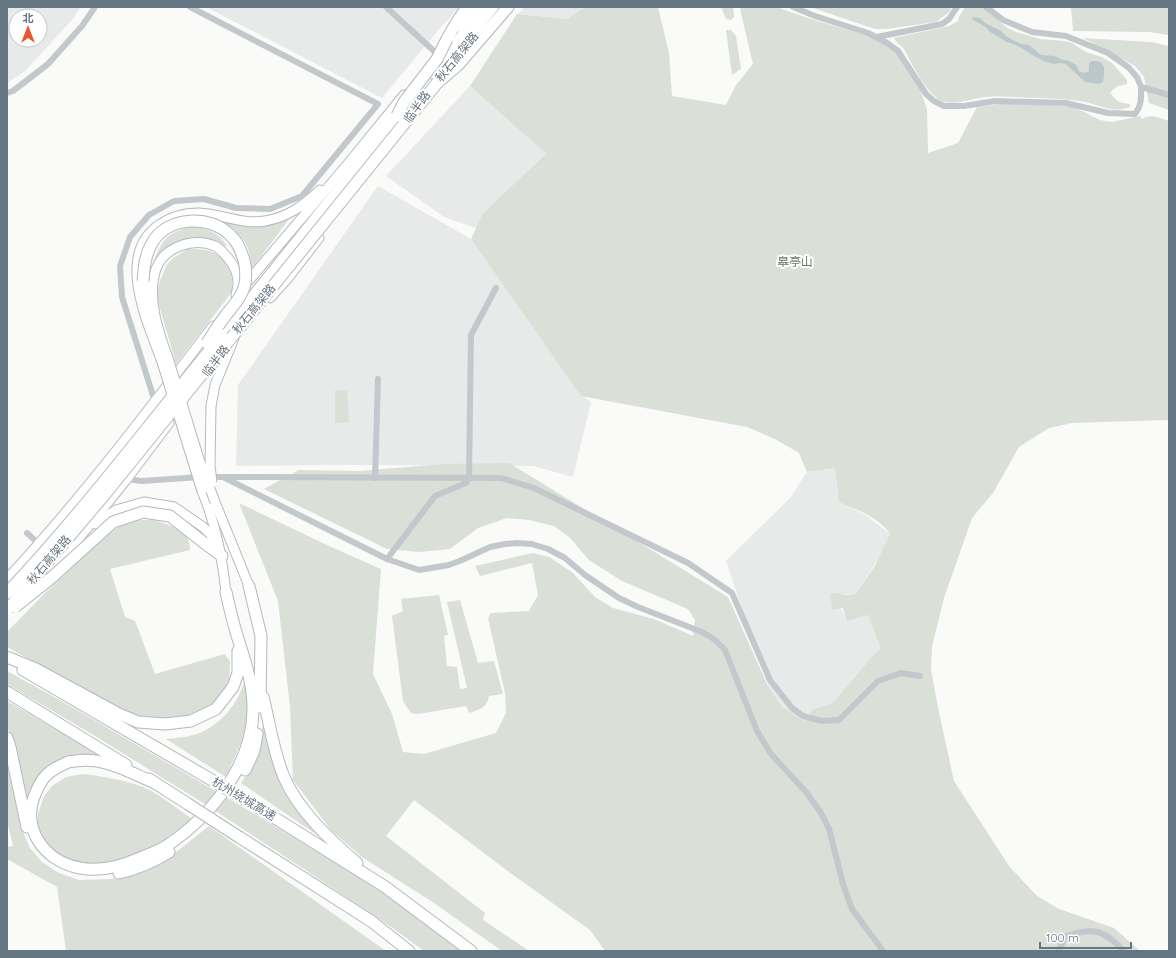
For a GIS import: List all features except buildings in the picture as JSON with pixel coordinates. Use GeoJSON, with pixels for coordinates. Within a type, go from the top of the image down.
{"type":"FeatureCollection","features":[{"type":"Feature","properties":{"kind":"highway"},"geometry":{"type":"LineString","coordinates":[[397,116],[404,102],[437,59],[455,24],[467,7]]}},
{"type":"Feature","properties":{"kind":"highway","name":"秋石高架路"},"geometry":{"type":"LineString","coordinates":[[7,593],[54,541],[111,472],[486,7]]}},
{"type":"Feature","properties":{"kind":"highway","name":"秋石高架路"},"geometry":{"type":"LineString","coordinates":[[7,609],[106,493],[498,7]]}},
{"type":"Feature","properties":{"kind":"highway"},"geometry":{"type":"LineString","coordinates":[[437,82],[459,64],[508,7]]}},
{"type":"Feature","properties":{"kind":"highway"},"geometry":{"type":"LineString","coordinates":[[158,331],[148,305],[143,281],[144,266],[152,242],[159,234],[179,222],[192,220],[204,221],[223,229],[231,235],[237,243],[246,267],[244,289],[206,344],[195,368]]}},
{"type":"Feature","properties":{"kind":"highway"},"geometry":{"type":"LineString","coordinates":[[7,615],[50,580],[113,522],[143,512],[170,516],[222,556]]}},
{"type":"Feature","properties":{"kind":"highway"},"geometry":{"type":"LineString","coordinates":[[7,738],[16,771],[24,817],[34,845],[42,856],[52,864],[67,872],[83,875],[115,874],[132,870],[151,862],[180,846],[215,814],[226,801],[239,781],[254,751],[259,715],[261,636],[249,586]]}},
{"type":"Feature","properties":{"kind":"highway"},"geometry":{"type":"LineString","coordinates":[[155,783],[117,766],[101,761],[86,760],[67,762],[50,772],[38,786],[32,801],[30,818],[34,833],[39,842],[50,855],[61,862],[79,868],[98,870],[122,866],[167,846],[186,832],[216,802],[233,778],[242,760],[250,735],[252,721],[253,696],[226,592]]}},
{"type":"Feature","properties":{"kind":"highway"},"geometry":{"type":"LineString","coordinates":[[7,658],[36,669],[119,714],[138,722],[165,724],[180,723],[191,721],[216,709],[233,688],[238,673],[236,630]]}},
{"type":"Feature","properties":{"kind":"highway","name":"杭州绕城高速"},"geometry":{"type":"LineString","coordinates":[[7,661],[206,776],[384,886],[471,951]]}},
{"type":"Feature","properties":{"kind":"highway"},"geometry":{"type":"LineString","coordinates":[[260,685],[276,754],[284,778],[298,801],[318,826],[338,846],[384,886]]}},
{"type":"Feature","properties":{"kind":"highway"},"geometry":{"type":"LineString","coordinates":[[7,692],[155,783],[371,920],[410,951]]}},
{"type":"Feature","properties":{"kind":"main road","name":"临半路"},"geometry":{"type":"LineString","coordinates":[[7,579],[39,544],[103,467],[155,402],[236,295],[347,165],[436,53],[476,7]]}},
{"type":"Feature","properties":{"kind":"main road","name":"临半路"},"geometry":{"type":"LineString","coordinates":[[7,615],[75,543],[126,480],[236,335],[288,278],[362,182],[445,69],[494,7]]}},
{"type":"Feature","properties":{"kind":"main road"},"geometry":{"type":"LineString","coordinates":[[249,586],[215,502],[138,290],[136,273],[138,257],[146,236],[164,222],[175,216],[185,213],[212,215],[249,222],[264,221],[281,217],[292,212],[313,196],[347,165]]}},
{"type":"Feature","properties":{"kind":"main road"},"geometry":{"type":"LineString","coordinates":[[226,592],[222,556],[211,512],[202,491],[165,362],[158,331],[154,306],[153,280],[156,268],[172,249],[183,244],[204,243],[216,246],[232,263],[236,271],[238,283],[236,295]]}},
{"type":"Feature","properties":{"kind":"main road"},"geometry":{"type":"LineString","coordinates":[[215,502],[210,465],[211,406],[215,386],[236,335]]}},
{"type":"Feature","properties":{"kind":"main road"},"geometry":{"type":"LineString","coordinates":[[75,543],[97,522],[116,510],[144,502],[174,507],[191,518],[211,535],[222,556]]}},
{"type":"Feature","properties":{"kind":"street"},"geometry":{"type":"LineString","coordinates":[[7,93],[13,91],[48,64],[82,26],[95,7]]}},
{"type":"Feature","properties":{"kind":"street"},"geometry":{"type":"LineString","coordinates":[[155,402],[122,296],[120,266],[130,236],[149,215],[174,201],[204,199],[236,208],[270,209],[302,196],[378,104],[190,7]]}},
{"type":"Feature","properties":{"kind":"street"},"geometry":{"type":"LineString","coordinates":[[386,7],[436,53]]}},
{"type":"Feature","properties":{"kind":"street"},"geometry":{"type":"LineString","coordinates":[[793,7],[814,16],[877,37],[898,51],[926,94],[934,101],[944,106],[964,106],[995,101],[1066,103],[1108,113],[1135,114],[1140,109],[1141,87],[1137,77],[1128,67],[1108,53],[1066,36],[1032,32],[1003,20],[986,7]]}},
{"type":"Feature","properties":{"kind":"street"},"geometry":{"type":"LineString","coordinates":[[877,37],[942,24],[949,19],[957,7]]}},
{"type":"Feature","properties":{"kind":"street"},"geometry":{"type":"LineString","coordinates":[[1141,87],[1169,95]]}},
{"type":"Feature","properties":{"kind":"street"},"geometry":{"type":"LineString","coordinates":[[387,559],[435,496],[466,483],[469,478],[471,335],[496,288]]}},
{"type":"Feature","properties":{"kind":"street"},"geometry":{"type":"LineString","coordinates":[[375,478],[378,379]]}},
{"type":"Feature","properties":{"kind":"street"},"geometry":{"type":"LineString","coordinates":[[103,467],[126,480],[142,481],[223,477],[501,478],[534,488],[688,563],[732,593],[770,680],[792,708],[803,716],[822,721],[839,720],[878,681],[901,673],[920,676]]}},
{"type":"Feature","properties":{"kind":"street"},"geometry":{"type":"LineString","coordinates":[[223,477],[387,559],[419,570],[448,565],[490,547],[518,543],[532,544],[548,548],[565,558],[585,575],[619,598],[702,632],[714,639],[725,650],[757,731],[771,754],[806,792],[821,813],[829,828],[843,884],[852,909],[883,951]]}},
{"type":"Feature","properties":{"kind":"street"},"geometry":{"type":"LineString","coordinates":[[27,533],[39,544]]}},
{"type":"Feature","properties":{"kind":"street"},"geometry":{"type":"LineString","coordinates":[[1058,951],[1066,936],[1080,932],[1099,932],[1113,939],[1124,951]]}},
{"type":"Feature","properties":{"kind":"shaded area"},"geometry":{"type":"Polygon","coordinates":[[[7,7],[81,7],[72,20],[48,46],[48,8],[8,8],[8,48],[46,48],[25,71],[7,83],[7,7]]]}},
{"type":"Feature","properties":{"kind":"shaded area"},"geometry":{"type":"Polygon","coordinates":[[[206,7],[460,7],[441,27],[382,98],[206,7]]]}},
{"type":"Feature","properties":{"kind":"shaded area"},"geometry":{"type":"Polygon","coordinates":[[[525,7],[585,7],[567,19],[518,14],[525,7]]]}},
{"type":"Feature","properties":{"kind":"shaded area"},"geometry":{"type":"Polygon","coordinates":[[[972,17],[980,18],[985,23],[1001,31],[1007,37],[1021,44],[1029,45],[1041,55],[1055,56],[1069,61],[1076,65],[1079,71],[1084,73],[1089,71],[1089,64],[1091,61],[1100,62],[1104,67],[1103,82],[1099,84],[1085,82],[1066,64],[1046,62],[1034,56],[990,32],[984,26],[973,20],[972,17]]]}},
{"type":"Feature","properties":{"kind":"shaded area"},"geometry":{"type":"Polygon","coordinates":[[[470,86],[546,154],[483,213],[476,228],[444,217],[386,176],[470,86]]]}},
{"type":"Feature","properties":{"kind":"shaded area"},"geometry":{"type":"Polygon","coordinates":[[[378,186],[471,239],[581,395],[591,402],[573,477],[533,466],[236,466],[238,385],[378,186]]]}},
{"type":"Feature","properties":{"kind":"shaded area"},"geometry":{"type":"Polygon","coordinates":[[[835,468],[839,502],[867,516],[890,534],[883,551],[856,594],[830,595],[846,616],[868,615],[881,649],[922,807],[774,703],[726,561],[790,498],[807,472],[835,468]]]}},
{"type":"Feature","properties":{"kind":"green space","name":"皋亭山"},"geometry":{"type":"Polygon","coordinates":[[[585,7],[658,7],[669,53],[672,96],[726,105],[736,85],[753,64],[740,9],[745,7],[776,7],[872,37],[898,54],[914,73],[927,109],[928,153],[958,143],[977,107],[1015,102],[1074,107],[1100,120],[1112,122],[1140,116],[1142,119],[1152,116],[1169,121],[1169,420],[1072,423],[1049,428],[1019,447],[993,493],[972,518],[944,598],[932,646],[931,670],[954,781],[1009,866],[1037,896],[1059,909],[1114,928],[1140,951],[605,951],[590,930],[505,869],[414,800],[386,836],[485,913],[483,920],[529,951],[502,951],[434,903],[362,857],[331,830],[293,780],[290,707],[278,601],[239,503],[381,569],[373,674],[392,714],[403,752],[424,754],[496,733],[506,713],[505,693],[488,618],[491,613],[529,611],[538,595],[532,563],[480,576],[475,566],[533,553],[549,557],[572,572],[595,597],[613,608],[654,619],[693,636],[695,620],[688,609],[622,581],[589,560],[569,537],[554,526],[529,520],[507,518],[478,528],[450,549],[420,552],[387,549],[264,489],[299,470],[359,471],[444,464],[509,463],[728,597],[768,686],[782,707],[805,722],[812,710],[833,703],[872,657],[881,649],[868,615],[847,621],[843,608],[832,610],[830,594],[856,594],[876,564],[890,534],[874,519],[839,502],[835,468],[807,472],[799,453],[775,439],[747,427],[581,396],[471,239],[483,213],[546,154],[470,86],[517,14],[567,19],[585,7]]]}},
{"type":"Feature","properties":{"kind":"green space"},"geometry":{"type":"Polygon","coordinates":[[[721,7],[733,7],[734,17],[731,20],[726,19],[721,7]]]}},
{"type":"Feature","properties":{"kind":"green space"},"geometry":{"type":"Polygon","coordinates":[[[810,7],[952,7],[948,13],[936,22],[886,29],[875,29],[810,7]]]}},
{"type":"Feature","properties":{"kind":"green space"},"geometry":{"type":"Polygon","coordinates":[[[965,7],[984,7],[1006,27],[1016,32],[1040,39],[1072,43],[1086,52],[1102,57],[1112,63],[1127,80],[1127,84],[1118,86],[1110,92],[1114,98],[1121,102],[1130,104],[1130,107],[1123,109],[1111,109],[1087,102],[1046,98],[986,97],[955,103],[943,102],[938,99],[923,83],[904,49],[894,38],[949,26],[958,21],[965,7]]]}},
{"type":"Feature","properties":{"kind":"green space"},"geometry":{"type":"Polygon","coordinates":[[[1071,7],[1169,7],[1169,35],[1149,32],[1073,31],[1071,7]]]}},
{"type":"Feature","properties":{"kind":"green space"},"geometry":{"type":"Polygon","coordinates":[[[726,30],[731,30],[736,36],[741,69],[732,75],[726,30]]]}},
{"type":"Feature","properties":{"kind":"green space"},"geometry":{"type":"Polygon","coordinates":[[[1083,38],[1151,42],[1169,46],[1169,110],[1149,103],[1144,77],[1135,66],[1083,38]]]}},
{"type":"Feature","properties":{"kind":"green space"},"geometry":{"type":"Polygon","coordinates":[[[289,219],[251,270],[251,261],[244,241],[235,231],[221,221],[255,226],[271,224],[289,219]]]}},
{"type":"Feature","properties":{"kind":"green space"},"geometry":{"type":"Polygon","coordinates":[[[191,226],[203,228],[212,232],[221,238],[228,247],[205,240],[189,239],[174,243],[165,248],[154,260],[167,237],[176,231],[191,226]]]}},
{"type":"Feature","properties":{"kind":"green space"},"geometry":{"type":"Polygon","coordinates":[[[188,249],[209,251],[217,253],[223,257],[230,271],[232,292],[176,364],[157,295],[159,284],[166,266],[173,258],[188,249]]]}},
{"type":"Feature","properties":{"kind":"green space"},"geometry":{"type":"Polygon","coordinates":[[[335,390],[347,390],[349,422],[335,423],[335,390]]]}},
{"type":"Feature","properties":{"kind":"green space"},"geometry":{"type":"Polygon","coordinates":[[[140,520],[154,520],[172,526],[186,535],[190,550],[110,569],[125,617],[135,621],[155,674],[225,654],[230,662],[229,679],[221,697],[210,709],[185,719],[168,721],[130,715],[7,647],[7,632],[47,591],[119,526],[140,520]]]}},
{"type":"Feature","properties":{"kind":"green space"},"geometry":{"type":"Polygon","coordinates":[[[439,595],[448,635],[444,636],[447,666],[457,667],[460,689],[467,688],[447,602],[460,600],[478,663],[494,661],[503,694],[489,696],[484,706],[469,713],[466,706],[418,714],[411,713],[403,701],[392,616],[403,611],[401,599],[439,595]]]}},
{"type":"Feature","properties":{"kind":"green space"},"geometry":{"type":"Polygon","coordinates":[[[7,671],[65,703],[238,804],[381,891],[467,951],[424,951],[387,924],[208,806],[95,736],[7,684],[7,671]]]}},
{"type":"Feature","properties":{"kind":"green space"},"geometry":{"type":"Polygon","coordinates":[[[245,680],[249,700],[245,734],[226,777],[166,739],[197,734],[214,725],[233,705],[245,680]]]}},
{"type":"Feature","properties":{"kind":"green space"},"geometry":{"type":"Polygon","coordinates":[[[7,701],[105,758],[45,770],[30,791],[25,811],[12,740],[7,726],[7,701]]]}},
{"type":"Feature","properties":{"kind":"green space"},"geometry":{"type":"Polygon","coordinates":[[[263,723],[272,757],[294,804],[320,837],[241,783],[252,766],[260,746],[263,723]]]}},
{"type":"Feature","properties":{"kind":"green space"},"geometry":{"type":"Polygon","coordinates":[[[7,757],[21,828],[30,848],[42,862],[59,873],[79,880],[111,879],[141,871],[165,861],[209,826],[386,951],[66,951],[57,887],[7,859],[7,847],[13,846],[7,821],[7,757]]]}},
{"type":"Feature","properties":{"kind":"green space"},"geometry":{"type":"Polygon","coordinates":[[[83,774],[128,782],[143,787],[150,790],[192,819],[175,835],[122,860],[102,864],[86,865],[53,854],[37,828],[38,814],[44,796],[52,786],[66,777],[83,774]]]}}]}
